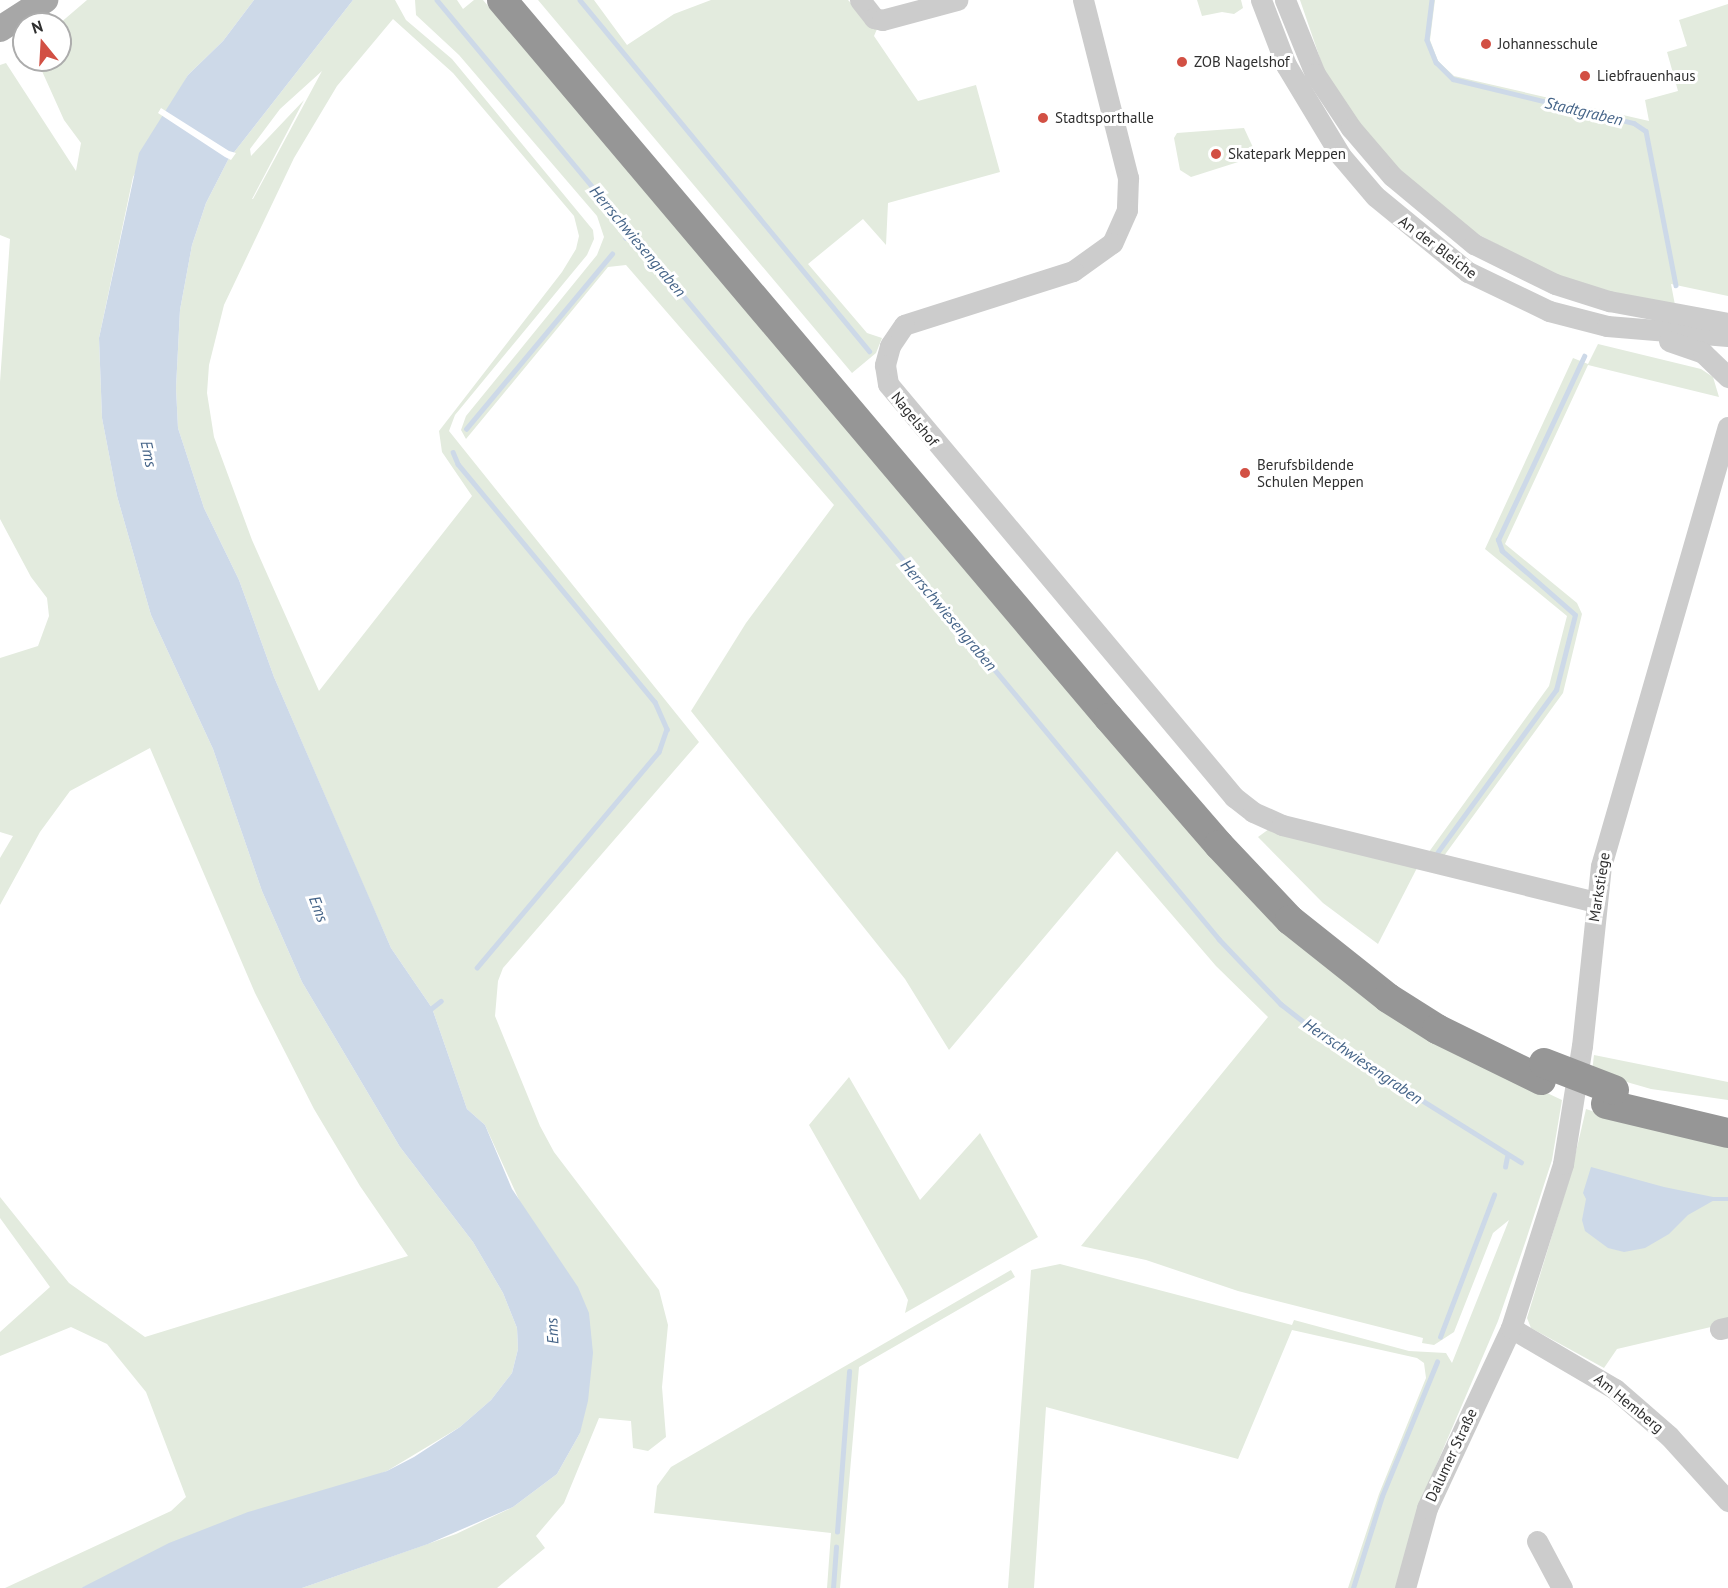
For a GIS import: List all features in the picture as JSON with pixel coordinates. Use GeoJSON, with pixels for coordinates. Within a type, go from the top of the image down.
{"type":"FeatureCollection","features":[{"type":"Feature","properties":{"kind":"highway"},"geometry":{"type":"LineString","coordinates":[[502,0],[1117,727],[1219,845],[1290,920],[1388,999],[1437,1029],[1610,1097],[1728,1133]]}},
{"type":"Feature","properties":{"kind":"highway"},"geometry":{"type":"LineString","coordinates":[[522,0],[1234,839],[1344,946],[1445,1014],[1543,1071]]}},
{"type":"Feature","properties":{"kind":"highway"},"geometry":{"type":"LineString","coordinates":[[1610,1097],[1728,1117]]}},
{"type":"Feature","properties":{"kind":"main road"},"geometry":{"type":"LineString","coordinates":[[0,29],[45,0]]}},
{"type":"Feature","properties":{"kind":"street"},"geometry":{"type":"LineString","coordinates":[[860,0],[874,18],[882,20],[957,0]]}},
{"type":"Feature","properties":{"kind":"street","name":"Nagelshof"},"geometry":{"type":"LineString","coordinates":[[1083,0],[1128,178],[1127,210],[1112,243],[1073,271],[904,325],[890,346],[885,365],[888,384],[1234,797],[1282,825],[1595,902]]}},
{"type":"Feature","properties":{"kind":"street","name":"An der Bleiche"},"geometry":{"type":"LineString","coordinates":[[1261,0],[1286,65],[1312,114],[1375,196],[1468,272],[1549,311],[1607,326],[1728,336]]}},
{"type":"Feature","properties":{"kind":"street","name":"An der Bleiche"},"geometry":{"type":"LineString","coordinates":[[1287,4],[1315,74],[1351,128],[1392,176],[1474,244],[1556,284],[1598,297],[1728,322]]}},
{"type":"Feature","properties":{"kind":"street"},"geometry":{"type":"LineString","coordinates":[[1607,326],[1703,353],[1728,377]]}},
{"type":"Feature","properties":{"kind":"street","name":"Markstiege"},"geometry":{"type":"LineString","coordinates":[[1511,1328],[1568,1142],[1582,1046],[1595,902],[1612,820],[1725,446],[1728,427]]}},
{"type":"Feature","properties":{"kind":"street","name":"Am Hemberg"},"geometry":{"type":"LineString","coordinates":[[1511,1328],[1615,1389],[1650,1417],[1728,1501]]}},
{"type":"Feature","properties":{"kind":"street","name":"Dalumer Straße"},"geometry":{"type":"LineString","coordinates":[[1405,1588],[1427,1508],[1511,1328]]}},
{"type":"Feature","properties":{"kind":"street"},"geometry":{"type":"LineString","coordinates":[[1537,1541],[1562,1588]]}},
{"type":"Feature","properties":{"kind":"shaded area"},"geometry":{"type":"Polygon","coordinates":[[[87,0],[254,0],[223,41],[188,75],[133,177],[99,338],[102,418],[117,496],[151,615],[213,749],[262,891],[302,982],[400,1147],[473,1242],[503,1293],[517,1328],[518,1349],[512,1373],[491,1400],[460,1427],[387,1471],[81,1588],[5,1588],[171,1511],[186,1497],[146,1392],[107,1344],[71,1327],[0,1356],[0,1332],[50,1287],[0,1218],[0,1197],[69,1283],[145,1337],[408,1256],[360,1186],[314,1109],[255,993],[150,748],[70,791],[40,832],[0,905],[0,858],[13,836],[0,832],[0,658],[38,646],[49,616],[47,598],[31,577],[0,519],[0,382],[10,239],[0,235],[0,65],[6,63],[76,171],[81,143],[64,120],[42,72],[72,72],[72,13],[87,0]]]}},
{"type":"Feature","properties":{"kind":"shaded area"},"geometry":{"type":"Polygon","coordinates":[[[353,0],[395,0],[406,20],[452,59],[593,230],[594,239],[587,255],[455,415],[449,431],[699,742],[503,968],[498,981],[495,1016],[540,1126],[554,1152],[659,1290],[668,1325],[662,1387],[666,1437],[648,1451],[633,1448],[631,1421],[599,1418],[564,1503],[536,1536],[545,1548],[497,1588],[302,1588],[456,1534],[513,1507],[557,1474],[580,1433],[520,1202],[485,1125],[467,1109],[432,1008],[391,948],[274,677],[239,580],[204,508],[178,428],[176,388],[180,310],[192,245],[206,203],[228,160],[353,0]],[[393,19],[337,86],[294,158],[224,305],[209,365],[207,393],[214,437],[252,540],[319,691],[472,496],[442,452],[439,431],[562,272],[576,249],[579,236],[574,216],[453,73],[393,19]],[[322,71],[280,109],[250,149],[251,156],[304,100],[252,199],[253,199],[322,71]]]}},
{"type":"Feature","properties":{"kind":"shaded area"},"geometry":{"type":"Polygon","coordinates":[[[415,0],[457,0],[463,9],[474,0],[483,0],[1204,847],[1464,1054],[1562,1100],[1552,1160],[1526,1240],[1498,1321],[1420,1503],[1397,1588],[1348,1588],[1379,1494],[1426,1378],[1424,1363],[1417,1358],[1292,1330],[1238,1459],[1046,1407],[1034,1588],[1008,1588],[1031,1270],[1060,1264],[1292,1325],[1294,1320],[1409,1351],[1446,1353],[1452,1363],[1509,1220],[1493,1233],[1454,1332],[1434,1345],[1422,1343],[1423,1338],[1238,1291],[1146,1260],[1081,1246],[1268,1017],[1216,966],[1117,851],[949,1050],[905,979],[691,711],[746,623],[834,505],[626,265],[608,267],[466,439],[461,430],[466,416],[597,255],[604,237],[597,216],[459,55],[416,15],[415,0]]]}},
{"type":"Feature","properties":{"kind":"shaded area"},"geometry":{"type":"Polygon","coordinates":[[[538,0],[594,0],[627,45],[674,14],[711,0],[848,0],[877,29],[874,36],[918,101],[976,85],[1000,172],[888,203],[886,245],[863,219],[808,264],[867,333],[882,338],[876,353],[852,373],[538,0]]]}},
{"type":"Feature","properties":{"kind":"shaded area"},"geometry":{"type":"Polygon","coordinates":[[[1197,0],[1241,0],[1243,8],[1234,14],[1222,12],[1202,16],[1197,0]]]}},
{"type":"Feature","properties":{"kind":"shaded area"},"geometry":{"type":"Polygon","coordinates":[[[1300,0],[1435,0],[1430,40],[1438,61],[1454,76],[1649,121],[1645,100],[1678,91],[1667,52],[1687,46],[1679,20],[1728,4],[1728,296],[1671,284],[1675,305],[1635,299],[1560,278],[1457,223],[1374,145],[1324,70],[1300,0]]]}},
{"type":"Feature","properties":{"kind":"shaded area","name":"Skatepark Meppen"},"geometry":{"type":"Polygon","coordinates":[[[1244,128],[1257,156],[1191,177],[1180,170],[1174,138],[1177,133],[1244,128]]]}},
{"type":"Feature","properties":{"kind":"shaded area"},"geometry":{"type":"Polygon","coordinates":[[[1598,344],[1701,369],[1713,377],[1719,397],[1588,365],[1505,544],[1577,603],[1582,614],[1563,693],[1441,860],[1426,856],[1549,686],[1567,616],[1485,549],[1573,358],[1588,364],[1598,344]]]}},
{"type":"Feature","properties":{"kind":"shaded area"},"geometry":{"type":"Polygon","coordinates":[[[1269,829],[1417,868],[1378,944],[1323,903],[1258,837],[1269,829]]]}},
{"type":"Feature","properties":{"kind":"shaded area"},"geometry":{"type":"Polygon","coordinates":[[[1594,1055],[1728,1082],[1728,1100],[1651,1089],[1592,1072],[1594,1055]]]}},
{"type":"Feature","properties":{"kind":"shaded area"},"geometry":{"type":"Polygon","coordinates":[[[849,1077],[920,1200],[980,1133],[1038,1237],[905,1313],[908,1300],[903,1290],[809,1125],[849,1077]]]}},
{"type":"Feature","properties":{"kind":"shaded area"},"geometry":{"type":"Polygon","coordinates":[[[1586,1109],[1631,1124],[1728,1143],[1728,1323],[1617,1349],[1604,1368],[1531,1328],[1527,1318],[1571,1173],[1586,1109]]]}},
{"type":"Feature","properties":{"kind":"shaded area"},"geometry":{"type":"Polygon","coordinates":[[[1011,1270],[1015,1277],[859,1367],[840,1588],[827,1588],[831,1533],[654,1513],[657,1486],[671,1467],[1011,1270]]]}},
{"type":"Feature","properties":{"kind":"water","name":"Ems"},"geometry":{"type":"Polygon","coordinates":[[[254,0],[353,0],[228,160],[206,203],[192,245],[180,310],[176,388],[178,428],[204,508],[239,580],[274,677],[391,948],[432,1008],[467,1109],[485,1125],[512,1189],[578,1287],[589,1313],[593,1353],[588,1401],[580,1433],[557,1474],[513,1507],[428,1544],[302,1588],[81,1588],[169,1543],[248,1512],[387,1471],[414,1457],[460,1427],[491,1400],[512,1373],[518,1349],[517,1328],[503,1293],[473,1242],[400,1147],[302,982],[262,891],[213,749],[151,615],[117,496],[102,418],[99,338],[139,153],[188,75],[223,41],[254,0]]]}},
{"type":"Feature","properties":{"kind":"water"},"geometry":{"type":"Polygon","coordinates":[[[1591,1167],[1664,1187],[1718,1198],[1688,1215],[1669,1234],[1645,1248],[1624,1252],[1608,1248],[1585,1231],[1582,1220],[1586,1199],[1583,1193],[1591,1167]]]}},
{"type":"Feature","properties":{"kind":"pier"},"geometry":{"type":"Polygon","coordinates":[[[161,108],[229,151],[236,153],[231,160],[225,157],[158,113],[161,108]]]}},
{"type":"Feature","properties":{"kind":"waterway","name":"Herrschwiesengraben"},"geometry":{"type":"LineString","coordinates":[[437,0],[1219,939],[1281,1004],[1332,1044],[1521,1162]]}},
{"type":"Feature","properties":{"kind":"waterway"},"geometry":{"type":"LineString","coordinates":[[580,0],[869,351]]}},
{"type":"Feature","properties":{"kind":"waterway","name":"Stadtgraben"},"geometry":{"type":"LineString","coordinates":[[1432,0],[1427,40],[1436,62],[1453,79],[1634,123],[1646,131],[1676,285]]}},
{"type":"Feature","properties":{"kind":"waterway","name":"Herrschwiesengraben"},"geometry":{"type":"LineString","coordinates":[[625,238],[631,230]]}},
{"type":"Feature","properties":{"kind":"waterway"},"geometry":{"type":"LineString","coordinates":[[466,429],[612,254]]}},
{"type":"Feature","properties":{"kind":"waterway"},"geometry":{"type":"LineString","coordinates":[[1437,853],[1556,690],[1575,615],[1502,551],[1498,540],[1584,356]]}},
{"type":"Feature","properties":{"kind":"waterway"},"geometry":{"type":"LineString","coordinates":[[453,452],[458,464],[655,702],[667,729],[659,752],[477,968]]}},
{"type":"Feature","properties":{"kind":"waterway"},"geometry":{"type":"LineString","coordinates":[[428,1011],[441,1001]]}},
{"type":"Feature","properties":{"kind":"waterway"},"geometry":{"type":"LineString","coordinates":[[1505,1167],[1507,1157]]}},
{"type":"Feature","properties":{"kind":"waterway"},"geometry":{"type":"LineString","coordinates":[[1440,1337],[1494,1195]]}},
{"type":"Feature","properties":{"kind":"waterway","name":"Herrschwiesengraben"},"geometry":{"type":"LineString","coordinates":[[1713,1199],[1728,1199]]}},
{"type":"Feature","properties":{"kind":"waterway"},"geometry":{"type":"LineString","coordinates":[[1353,1588],[1382,1496],[1437,1362]]}},
{"type":"Feature","properties":{"kind":"waterway"},"geometry":{"type":"LineString","coordinates":[[837,1532],[849,1371]]}},
{"type":"Feature","properties":{"kind":"waterway"},"geometry":{"type":"LineString","coordinates":[[833,1588],[836,1547]]}},
{"type":"Feature","properties":{"kind":"place","name":"Johannesschule"},"geometry":{"type":"Point","coordinates":[1486,44]}},
{"type":"Feature","properties":{"kind":"place","name":"ZOB Nagelshof"},"geometry":{"type":"Point","coordinates":[1182,62]}},
{"type":"Feature","properties":{"kind":"place","name":"Liebfrauenhaus"},"geometry":{"type":"Point","coordinates":[1585,76]}},
{"type":"Feature","properties":{"kind":"place","name":"Stadtsporthalle"},"geometry":{"type":"Point","coordinates":[1043,118]}},
{"type":"Feature","properties":{"kind":"place","name":"Skatepark Meppen"},"geometry":{"type":"Point","coordinates":[1216,154]}},
{"type":"Feature","properties":{"kind":"place","name":"Berufsbildende Schulen Meppen"},"geometry":{"type":"Point","coordinates":[1245,473]}}]}
